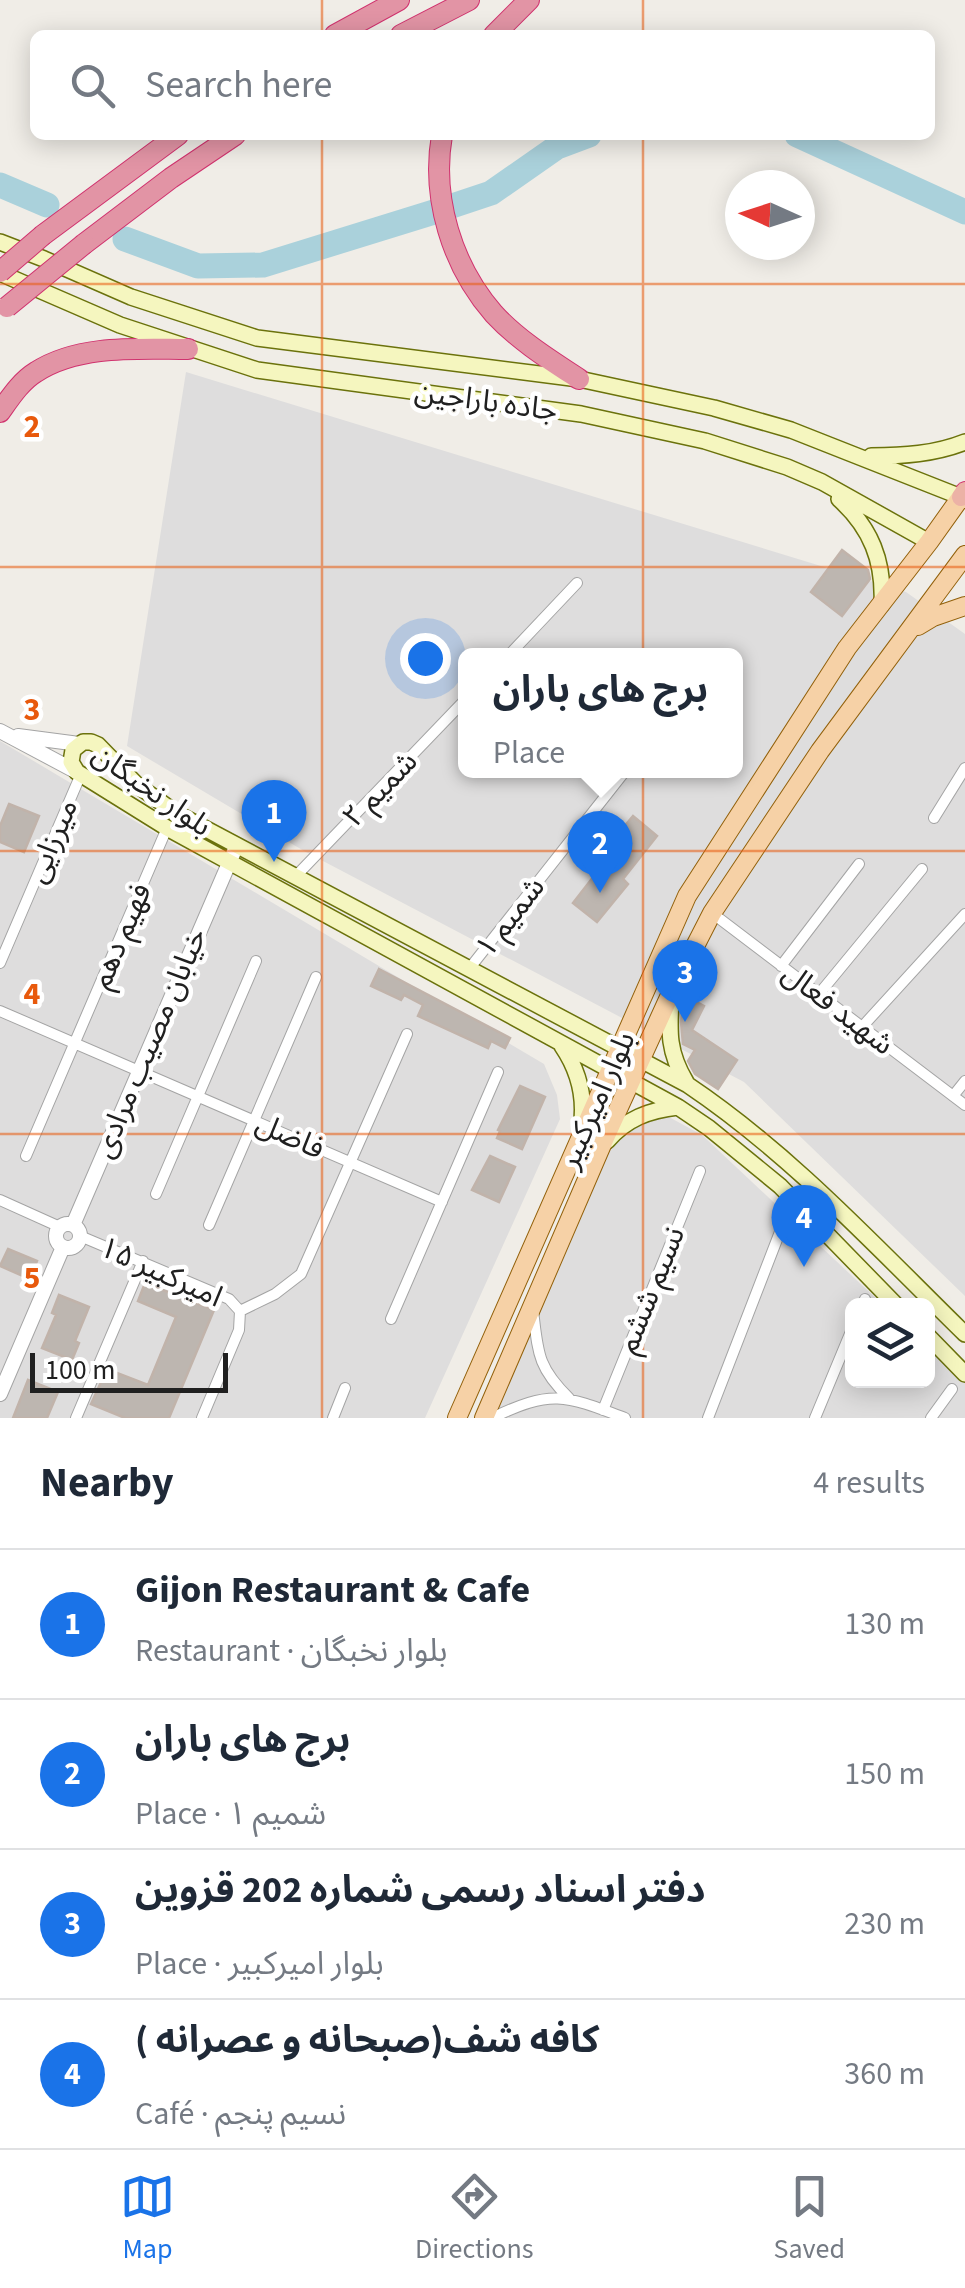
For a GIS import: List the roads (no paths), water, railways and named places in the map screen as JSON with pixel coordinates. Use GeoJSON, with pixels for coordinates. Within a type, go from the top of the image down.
{"type":"FeatureCollection","features":[{"type":"Feature","properties":{"kind":"highway"},"geometry":{"type":"LineString","coordinates":[[344,30],[399,0]]}},
{"type":"Feature","properties":{"kind":"highway"},"geometry":{"type":"LineString","coordinates":[[411,30],[468,0]]}},
{"type":"Feature","properties":{"kind":"highway"},"geometry":{"type":"LineString","coordinates":[[499,30],[529,0]]}},
{"type":"Feature","properties":{"kind":"highway"},"geometry":{"type":"LineString","coordinates":[[0,272],[43,235],[171,140]]}},
{"type":"Feature","properties":{"kind":"highway"},"geometry":{"type":"LineString","coordinates":[[3,310],[171,178],[228,140]]}},
{"type":"Feature","properties":{"kind":"highway"},"geometry":{"type":"LineString","coordinates":[[441,140],[439,190],[450,235],[468,278],[510,329],[579,379]]}},
{"type":"Feature","properties":{"kind":"highway"},"geometry":{"type":"LineString","coordinates":[[0,412],[35,372],[75,356],[132,349],[188,349]]}},
{"type":"Feature","properties":{"kind":"main road","name":"جاده باراجین"},"geometry":{"type":"LineString","coordinates":[[0,242],[131,297],[257,338],[579,379],[792,430],[964,496]]}},
{"type":"Feature","properties":{"kind":"main road","name":"جاده باراجین"},"geometry":{"type":"LineString","coordinates":[[0,272],[120,325],[257,370],[581,414],[706,441],[822,482],[964,559]]}},
{"type":"Feature","properties":{"kind":"main road"},"geometry":{"type":"LineString","coordinates":[[859,456],[905,456],[965,442]]}},
{"type":"Feature","properties":{"kind":"main road"},"geometry":{"type":"LineString","coordinates":[[822,482],[852,511],[874,544],[880,564],[882,604]]}},
{"type":"Feature","properties":{"kind":"main road","name":"بلوار امیرکبیر"},"geometry":{"type":"LineString","coordinates":[[457,1418],[687,896],[847,648],[964,496]]}},
{"type":"Feature","properties":{"kind":"main road","name":"بلوار امیرکبیر"},"geometry":{"type":"LineString","coordinates":[[484,1418],[671,993],[712,914],[820,750],[964,559]]}},
{"type":"Feature","properties":{"kind":"main road"},"geometry":{"type":"LineString","coordinates":[[908,631],[965,606]]}},
{"type":"Feature","properties":{"kind":"main road","name":"بلوار نخبگان"},"geometry":{"type":"LineString","coordinates":[[889,1298],[780,1186],[678,1107],[232,854],[137,785],[98,746],[91,742],[79,744],[73,750],[72,766],[79,773],[167,828],[232,854],[295,877],[688,1085],[796,1168],[965,1334]]}},
{"type":"Feature","properties":{"kind":"main road"},"geometry":{"type":"LineString","coordinates":[[671,993],[672,1054],[688,1085]]}},
{"type":"Feature","properties":{"kind":"main road"},"geometry":{"type":"LineString","coordinates":[[560,1042],[582,1087],[582,1132],[597,1129],[603,1144],[634,1118],[678,1107]]}},
{"type":"Feature","properties":{"kind":"main road"},"geometry":{"type":"LineString","coordinates":[[935,1343],[965,1374]]}},
{"type":"Feature","properties":{"kind":"street"},"geometry":{"type":"LineString","coordinates":[[516,648],[577,583]]}},
{"type":"Feature","properties":{"kind":"street","name":"شمیم ۲"},"geometry":{"type":"LineString","coordinates":[[295,877],[458,707]]}},
{"type":"Feature","properties":{"kind":"street"},"geometry":{"type":"LineString","coordinates":[[1,732],[79,744]]}},
{"type":"Feature","properties":{"kind":"street"},"geometry":{"type":"LineString","coordinates":[[1,732],[79,773]]}},
{"type":"Feature","properties":{"kind":"street"},"geometry":{"type":"LineString","coordinates":[[934,818],[965,768]]}},
{"type":"Feature","properties":{"kind":"street","name":"میرزایی"},"geometry":{"type":"LineString","coordinates":[[0,962],[79,773]]}},
{"type":"Feature","properties":{"kind":"street","name":"شمیم ۱"},"geometry":{"type":"LineString","coordinates":[[469,969],[620,778]]}},
{"type":"Feature","properties":{"kind":"street","name":"فهیم دهم"},"geometry":{"type":"LineString","coordinates":[[26,1156],[167,828]]}},
{"type":"Feature","properties":{"kind":"street","name":"خیابان مصیب مرادی"},"geometry":{"type":"LineString","coordinates":[[71,1229],[232,854]]}},
{"type":"Feature","properties":{"kind":"street"},"geometry":{"type":"LineString","coordinates":[[781,966],[859,864]]}},
{"type":"Feature","properties":{"kind":"street"},"geometry":{"type":"LineString","coordinates":[[819,994],[922,869]]}},
{"type":"Feature","properties":{"kind":"street","name":"شهید فعال"},"geometry":{"type":"LineString","coordinates":[[712,914],[965,1105]]}},
{"type":"Feature","properties":{"kind":"street"},"geometry":{"type":"LineString","coordinates":[[862,1027],[965,914]]}},
{"type":"Feature","properties":{"kind":"street"},"geometry":{"type":"LineString","coordinates":[[156,1194],[256,962]]}},
{"type":"Feature","properties":{"kind":"street"},"geometry":{"type":"LineString","coordinates":[[209,1225],[316,977]]}},
{"type":"Feature","properties":{"kind":"street","name":"فاضل"},"geometry":{"type":"LineString","coordinates":[[0,1010],[442,1202]]}},
{"type":"Feature","properties":{"kind":"street"},"geometry":{"type":"LineString","coordinates":[[202,1418],[238,1330],[240,1311],[276,1294],[301,1274],[407,1034]]}},
{"type":"Feature","properties":{"kind":"street"},"geometry":{"type":"LineString","coordinates":[[391,1319],[498,1072]]}},
{"type":"Feature","properties":{"kind":"street"},"geometry":{"type":"LineString","coordinates":[[954,1096],[965,1081]]}},
{"type":"Feature","properties":{"kind":"street","name":"نسیم ششم"},"geometry":{"type":"LineString","coordinates":[[603,1410],[700,1171]]}},
{"type":"Feature","properties":{"kind":"street"},"geometry":{"type":"LineString","coordinates":[[0,1217],[3,1201]]}},
{"type":"Feature","properties":{"kind":"street","name":"امیرکبیر ۱۵"},"geometry":{"type":"LineString","coordinates":[[3,1201],[229,1299],[240,1311]]}},
{"type":"Feature","properties":{"kind":"street"},"geometry":{"type":"LineString","coordinates":[[708,1418],[783,1224]]}},
{"type":"Feature","properties":{"kind":"street"},"geometry":{"type":"LineString","coordinates":[[0,1394],[63,1248],[56,1235],[71,1229]]}},
{"type":"Feature","properties":{"kind":"street"},"geometry":{"type":"LineString","coordinates":[[76,1418],[143,1262]]}},
{"type":"Feature","properties":{"kind":"street"},"geometry":{"type":"LineString","coordinates":[[532,1306],[544,1369],[569,1398]]}},
{"type":"Feature","properties":{"kind":"street"},"geometry":{"type":"LineString","coordinates":[[815,1418],[845,1346]]}},
{"type":"Feature","properties":{"kind":"street"},"geometry":{"type":"LineString","coordinates":[[332,1418],[345,1388]]}},
{"type":"Feature","properties":{"kind":"street"},"geometry":{"type":"LineString","coordinates":[[931,1418],[952,1389]]}},
{"type":"Feature","properties":{"kind":"street"},"geometry":{"type":"LineString","coordinates":[[492,1418],[534,1400],[569,1398],[625,1418]]}},
{"type":"Feature","properties":{"kind":"waterway"},"geometry":{"type":"LineString","coordinates":[[452,206],[491,193],[557,147],[576,140]]}},
{"type":"Feature","properties":{"kind":"waterway"},"geometry":{"type":"LineString","coordinates":[[808,140],[965,212]]}},
{"type":"Feature","properties":{"kind":"waterway"},"geometry":{"type":"LineString","coordinates":[[0,185],[47,205]]}},
{"type":"Feature","properties":{"kind":"waterway"},"geometry":{"type":"LineString","coordinates":[[125,239],[198,266],[263,265],[434,212]]}},
{"type":"Feature","properties":{"kind":"place","name":"Gijon Restaurant & Cafe"},"geometry":{"type":"Point","coordinates":[274,862]}},
{"type":"Feature","properties":{"kind":"place","name":"برج های باران"},"geometry":{"type":"Point","coordinates":[600,893]}},
{"type":"Feature","properties":{"kind":"place","name":"دفتر اسناد رسمی شماره 202 قزوین"},"geometry":{"type":"Point","coordinates":[685,1022]}},
{"type":"Feature","properties":{"kind":"place","name":"کافه شف(صبحانه و عصرانه )"},"geometry":{"type":"Point","coordinates":[804,1267]}}]}
